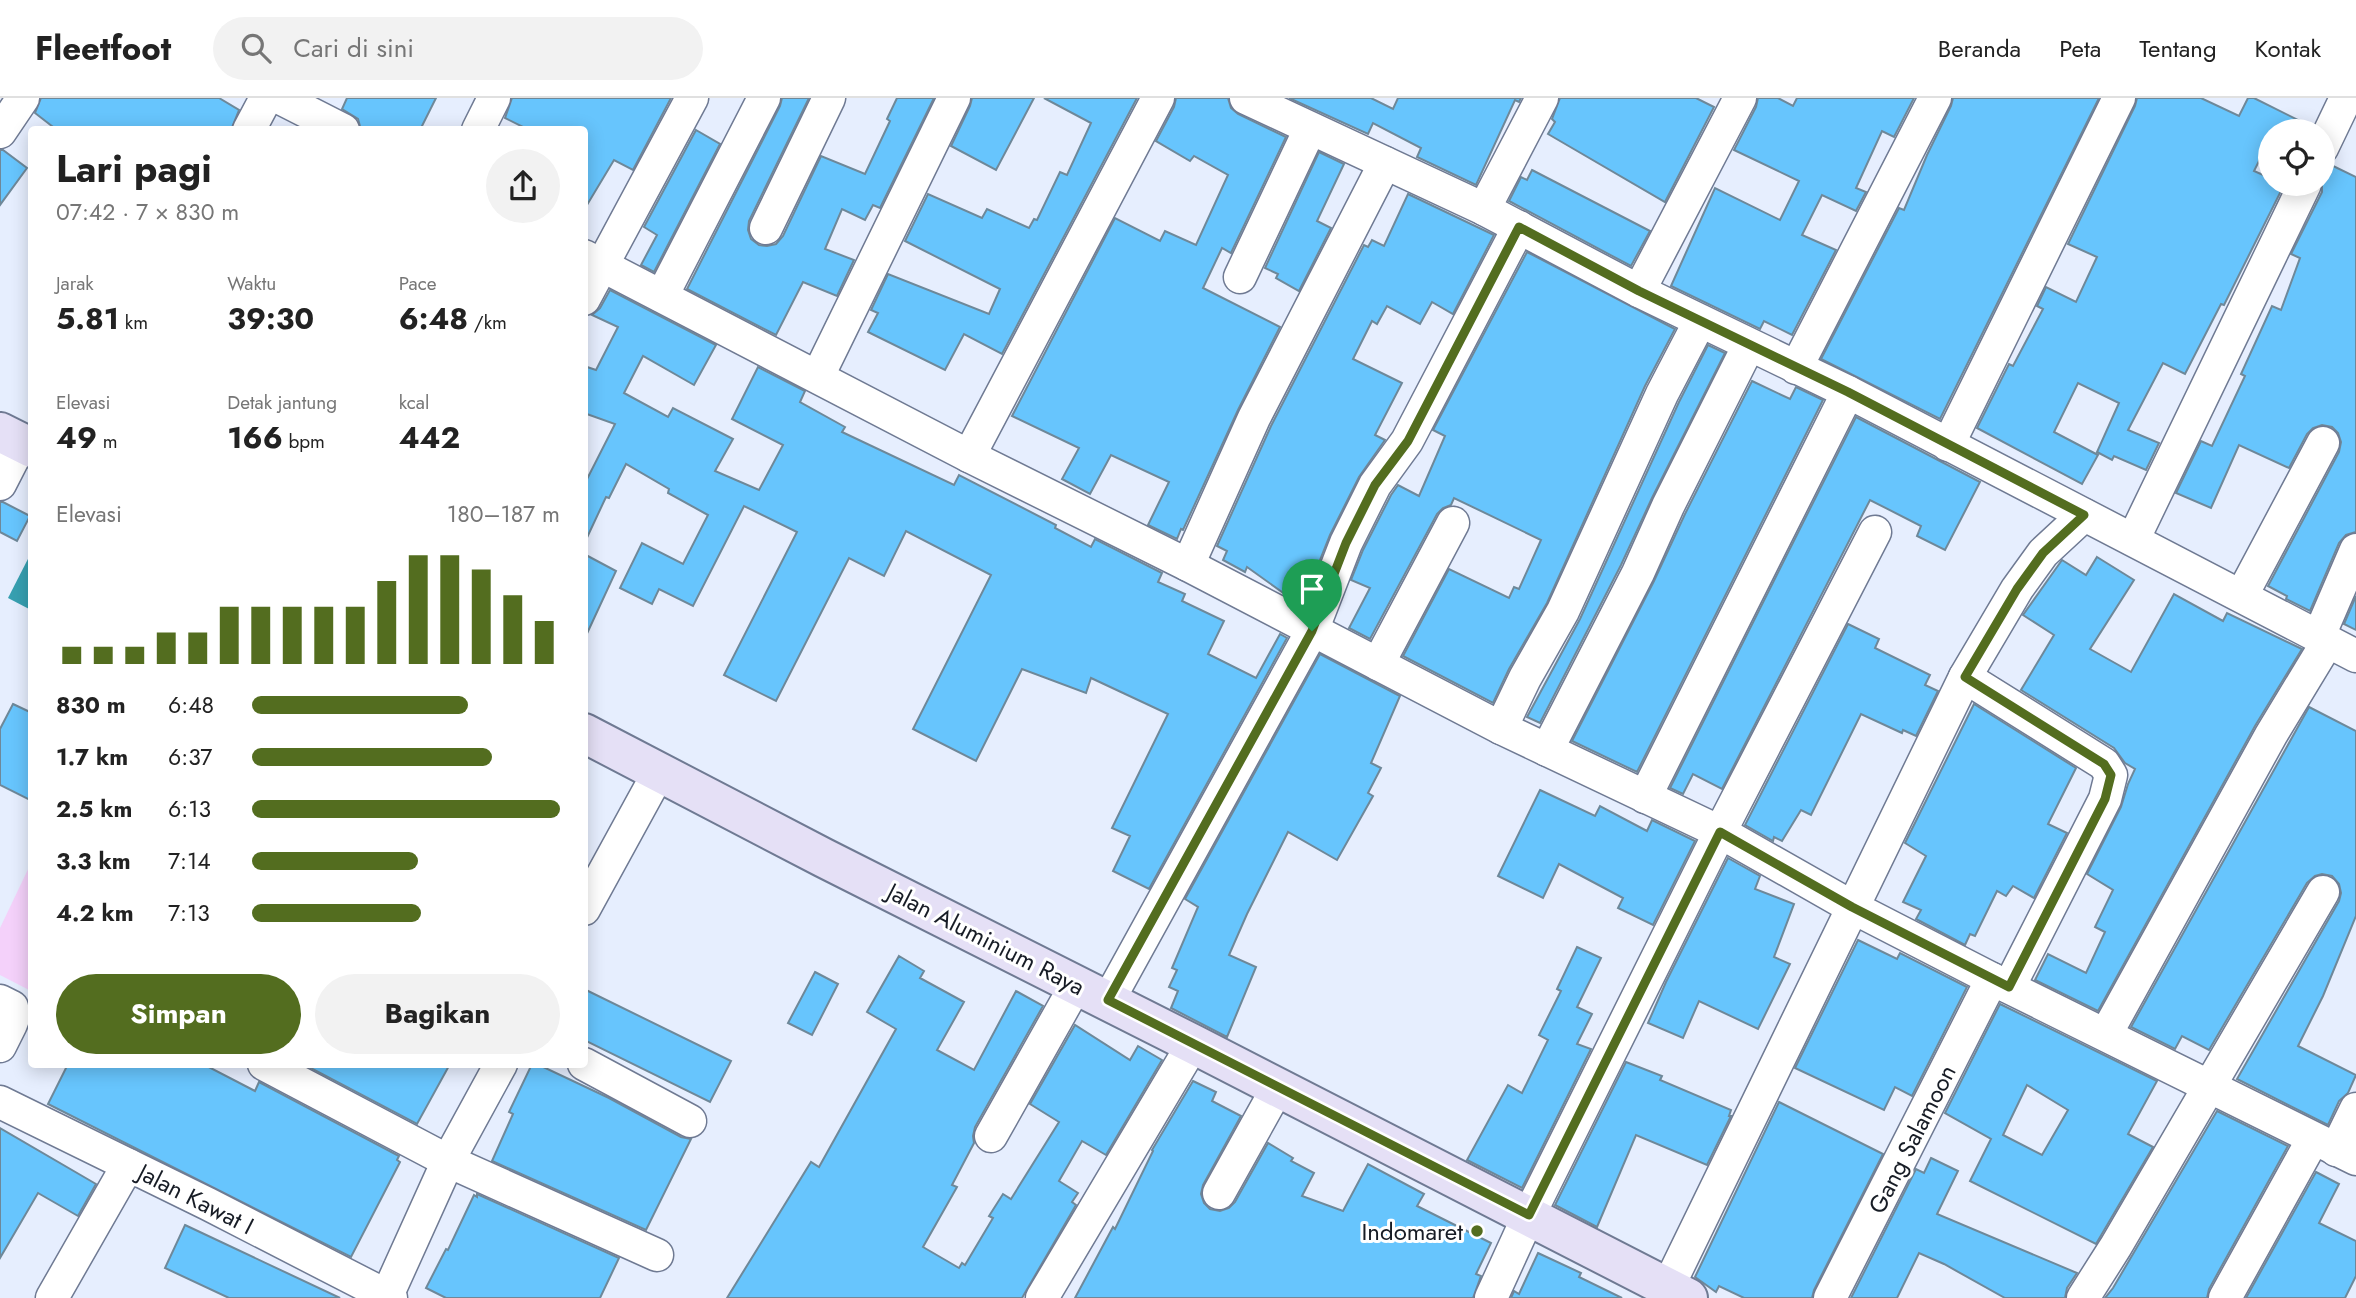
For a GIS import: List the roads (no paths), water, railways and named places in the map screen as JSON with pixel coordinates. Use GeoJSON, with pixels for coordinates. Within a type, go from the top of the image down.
{"type":"FeatureCollection","features":[{"type":"Feature","properties":{"kind":"main road","name":"Jalan Aluminium Raya"},"geometry":{"type":"LineString","coordinates":[[588,735],[1678,1293]]}},
{"type":"Feature","properties":{"kind":"street"},"geometry":{"type":"LineString","coordinates":[[0,132],[23,98]]}},
{"type":"Feature","properties":{"kind":"street"},"geometry":{"type":"LineString","coordinates":[[251,126],[266,98]]}},
{"type":"Feature","properties":{"kind":"street"},"geometry":{"type":"LineString","coordinates":[[280,98],[333,115]]}},
{"type":"Feature","properties":{"kind":"street"},"geometry":{"type":"LineString","coordinates":[[480,126],[494,98]]}},
{"type":"Feature","properties":{"kind":"street"},"geometry":{"type":"LineString","coordinates":[[588,282],[593,261],[692,98]]}},
{"type":"Feature","properties":{"kind":"street"},"geometry":{"type":"LineString","coordinates":[[662,296],[764,98]]}},
{"type":"Feature","properties":{"kind":"street"},"geometry":{"type":"LineString","coordinates":[[766,228],[828,98]]}},
{"type":"Feature","properties":{"kind":"street"},"geometry":{"type":"LineString","coordinates":[[818,376],[954,98]]}},
{"type":"Feature","properties":{"kind":"street"},"geometry":{"type":"LineString","coordinates":[[969,456],[1158,98]]}},
{"type":"Feature","properties":{"kind":"street"},"geometry":{"type":"LineString","coordinates":[[1246,98],[1483,209],[1639,291],[1848,392],[2084,515],[2134,538],[2356,656]]}},
{"type":"Feature","properties":{"kind":"street"},"geometry":{"type":"LineString","coordinates":[[1483,209],[1542,98]]}},
{"type":"Feature","properties":{"kind":"street"},"geometry":{"type":"LineString","coordinates":[[1639,291],[1740,98]]}},
{"type":"Feature","properties":{"kind":"street"},"geometry":{"type":"LineString","coordinates":[[1796,368],[1935,98]]}},
{"type":"Feature","properties":{"kind":"street"},"geometry":{"type":"LineString","coordinates":[[1948,445],[2119,98]]}},
{"type":"Feature","properties":{"kind":"street"},"geometry":{"type":"LineString","coordinates":[[2335,121],[2346,98]]}},
{"type":"Feature","properties":{"kind":"street"},"geometry":{"type":"LineString","coordinates":[[1240,277],[1310,129]]}},
{"type":"Feature","properties":{"kind":"street"},"geometry":{"type":"LineString","coordinates":[[1188,565],[1254,418],[1385,163]]}},
{"type":"Feature","properties":{"kind":"street"},"geometry":{"type":"LineString","coordinates":[[2134,538],[2299,196]]}},
{"type":"Feature","properties":{"kind":"street"},"geometry":{"type":"LineString","coordinates":[[991,1136],[1092,993],[1312,631],[1346,543],[1375,485],[1408,441],[1519,227]]}},
{"type":"Feature","properties":{"kind":"street"},"geometry":{"type":"LineString","coordinates":[[593,261],[1501,727],[1720,832],[1852,907],[2001,983],[2335,1149]]}},
{"type":"Feature","properties":{"kind":"street"},"geometry":{"type":"LineString","coordinates":[[1501,727],[1563,611],[1662,394],[1700,321]]}},
{"type":"Feature","properties":{"kind":"street"},"geometry":{"type":"LineString","coordinates":[[1547,750],[1638,573],[1668,506],[1749,345]]}},
{"type":"Feature","properties":{"kind":"street"},"geometry":{"type":"LineString","coordinates":[[1645,797],[1848,392]]}},
{"type":"Feature","properties":{"kind":"street"},"geometry":{"type":"LineString","coordinates":[[0,484],[10,438]]}},
{"type":"Feature","properties":{"kind":"street"},"geometry":{"type":"LineString","coordinates":[[2242,595],[2323,443]]}},
{"type":"Feature","properties":{"kind":"street"},"geometry":{"type":"LineString","coordinates":[[1678,1293],[1852,907],[1965,677],[2017,589],[2043,553],[2084,515]]}},
{"type":"Feature","properties":{"kind":"street"},"geometry":{"type":"LineString","coordinates":[[1378,664],[1452,523]]}},
{"type":"Feature","properties":{"kind":"street"},"geometry":{"type":"LineString","coordinates":[[1491,1298],[1529,1215],[1720,832],[1875,532]]}},
{"type":"Feature","properties":{"kind":"street"},"geometry":{"type":"LineString","coordinates":[[2106,1034],[2323,638],[2356,550]]}},
{"type":"Feature","properties":{"kind":"street","name":"Gang Salamoon"},"geometry":{"type":"LineString","coordinates":[[1829,1298],[2105,799],[2111,775],[2104,764],[1965,677]]}},
{"type":"Feature","properties":{"kind":"street"},"geometry":{"type":"LineString","coordinates":[[588,902],[659,772]]}},
{"type":"Feature","properties":{"kind":"street"},"geometry":{"type":"LineString","coordinates":[[2083,1298],[2323,892]]}},
{"type":"Feature","properties":{"kind":"street"},"geometry":{"type":"LineString","coordinates":[[0,1001],[12,1007],[14,1016],[0,1046]]}},
{"type":"Feature","properties":{"kind":"street"},"geometry":{"type":"LineString","coordinates":[[1042,1298],[1193,1044]]}},
{"type":"Feature","properties":{"kind":"street"},"geometry":{"type":"LineString","coordinates":[[588,1066],[691,1121]]}},
{"type":"Feature","properties":{"kind":"street"},"geometry":{"type":"LineString","coordinates":[[272,1068],[448,1161],[657,1255]]}},
{"type":"Feature","properties":{"kind":"street"},"geometry":{"type":"LineString","coordinates":[[388,1297],[448,1161],[499,1068]]}},
{"type":"Feature","properties":{"kind":"street"},"geometry":{"type":"LineString","coordinates":[[1219,1193],[1278,1087]]}},
{"type":"Feature","properties":{"kind":"street","name":"Jalan Kawat I"},"geometry":{"type":"LineString","coordinates":[[0,1102],[388,1297]]}},
{"type":"Feature","properties":{"kind":"street"},"geometry":{"type":"LineString","coordinates":[[2225,1298],[2335,1149],[2356,1109]]}},
{"type":"Feature","properties":{"kind":"street"},"geometry":{"type":"LineString","coordinates":[[52,1298],[128,1165]]}},
{"type":"Feature","properties":{"kind":"water"},"geometry":{"type":"Polygon","coordinates":[[[28,559],[28,608],[8,598],[28,559]]]}},
{"type":"Feature","properties":{"kind":"place","name":"Indomaret"},"geometry":{"type":"Point","coordinates":[1477,1231]}}]}
